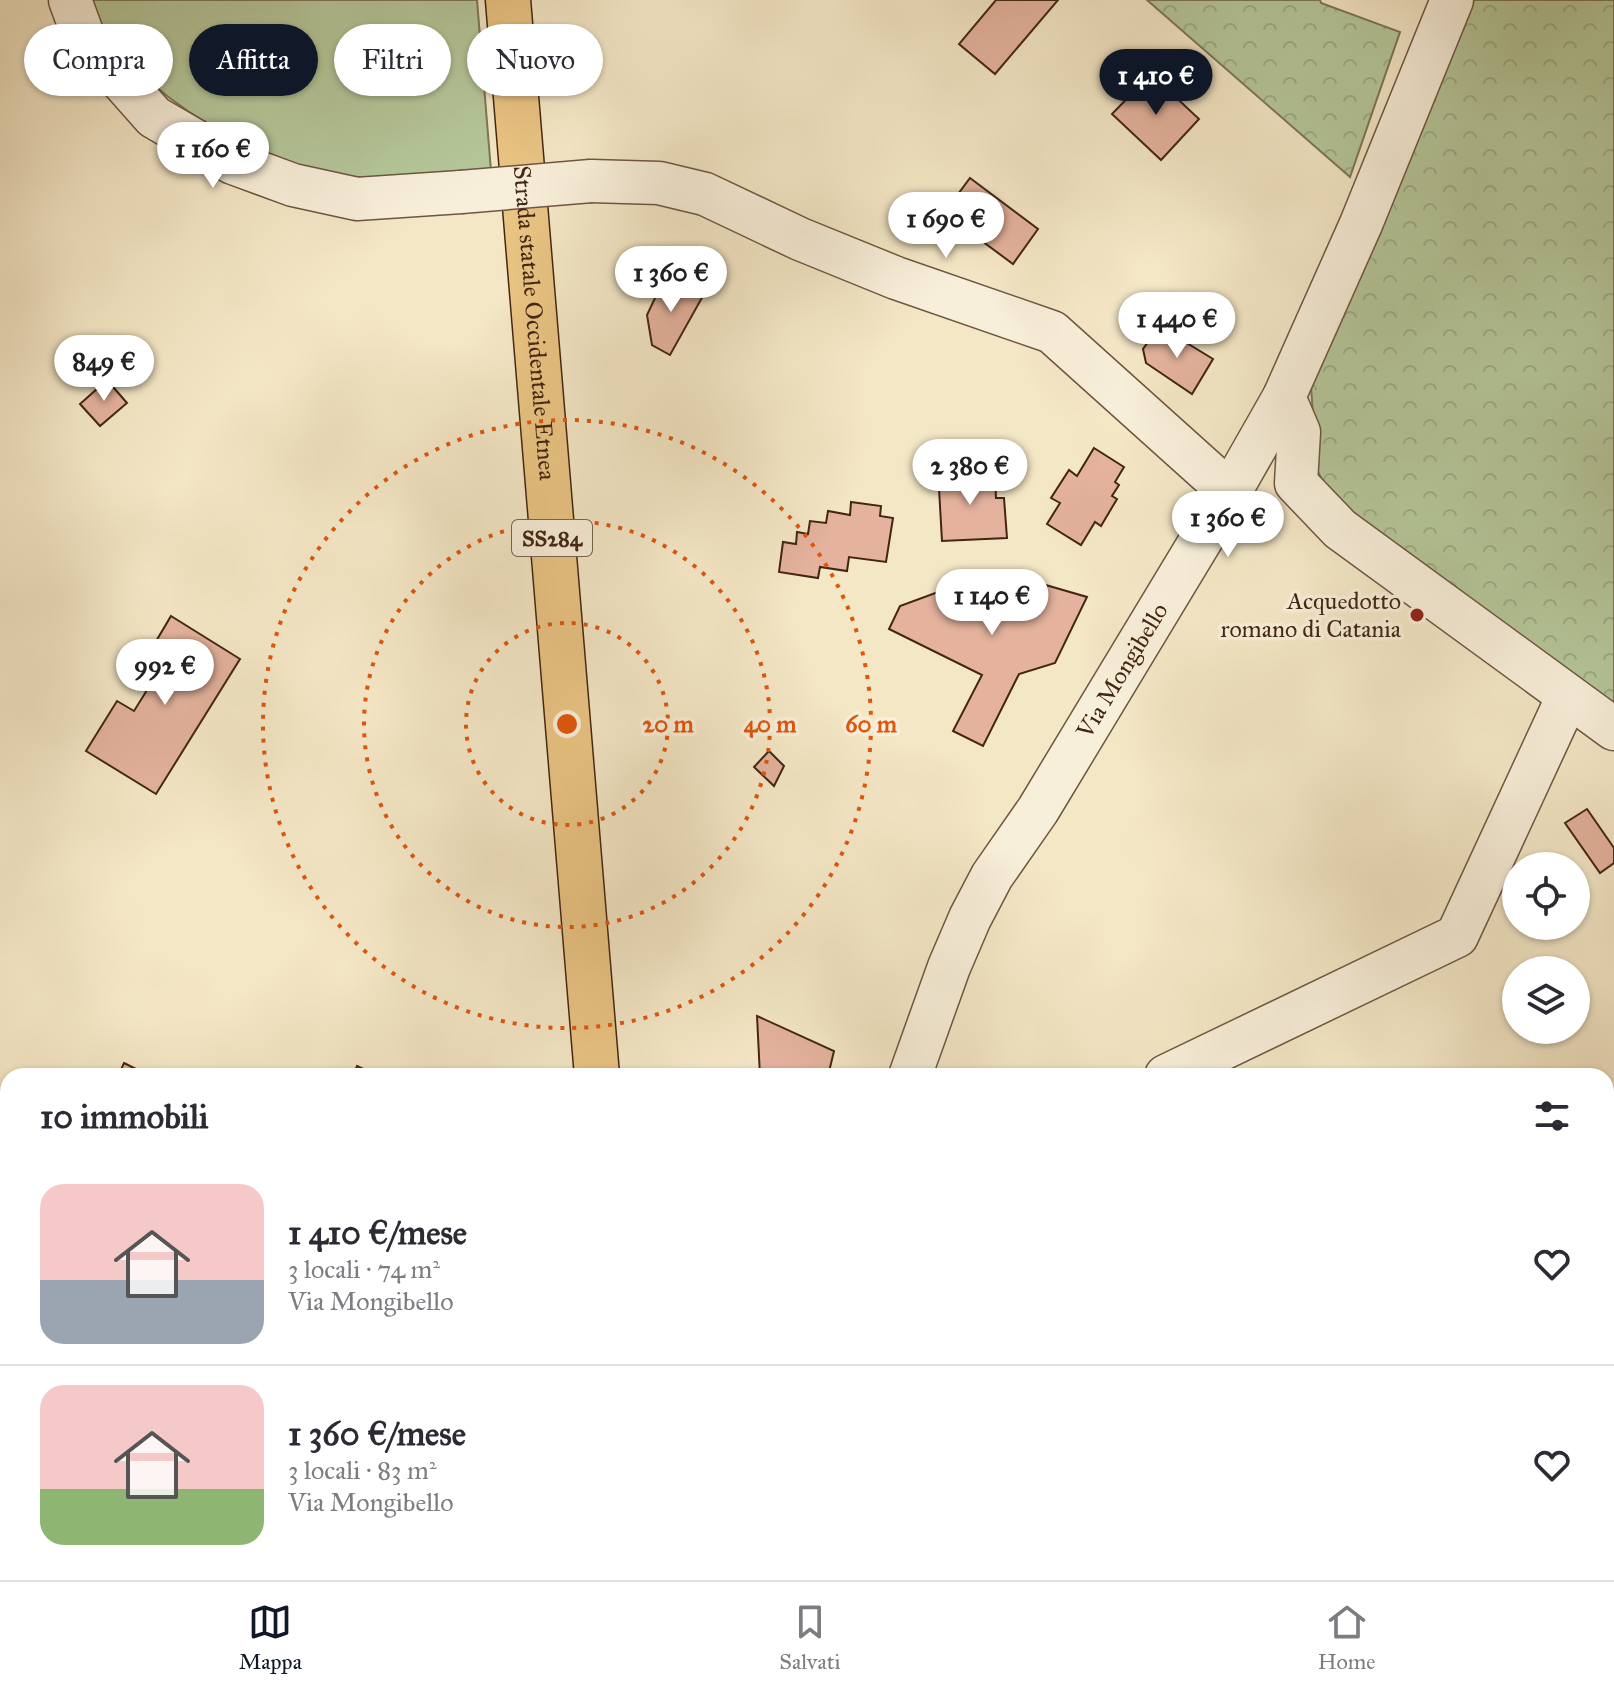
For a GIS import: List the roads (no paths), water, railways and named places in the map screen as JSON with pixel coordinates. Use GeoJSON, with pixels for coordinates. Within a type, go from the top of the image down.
{"type":"FeatureCollection","features":[{"type":"Feature","properties":{"kind":"main road","name":"Strada statale Occidentale Etnea"},"geometry":{"type":"LineString","coordinates":[[508,0],[596,1068]]}},
{"type":"Feature","properties":{"kind":"street"},"geometry":{"type":"LineString","coordinates":[[70,0],[84,38],[154,117],[233,163],[293,185],[357,199],[591,181],[659,183],[705,194],[800,239],[896,278],[1052,332],[1230,492]]}},
{"type":"Feature","properties":{"kind":"street","name":"Via Mongibello"},"geometry":{"type":"LineString","coordinates":[[913,1068],[970,918],[992,876],[1038,810],[1284,397],[1361,224],[1452,0]]}},
{"type":"Feature","properties":{"kind":"street"},"geometry":{"type":"LineString","coordinates":[[1284,397],[1299,432],[1296,483],[1340,529],[1614,729]]}},
{"type":"Feature","properties":{"kind":"street"},"geometry":{"type":"LineString","coordinates":[[1183,1068],[1457,936],[1568,696]]}},
{"type":"Feature","properties":{"kind":"place","name":"Acquedotto romano di Catania"},"geometry":{"type":"Point","coordinates":[1417,615]}}]}
